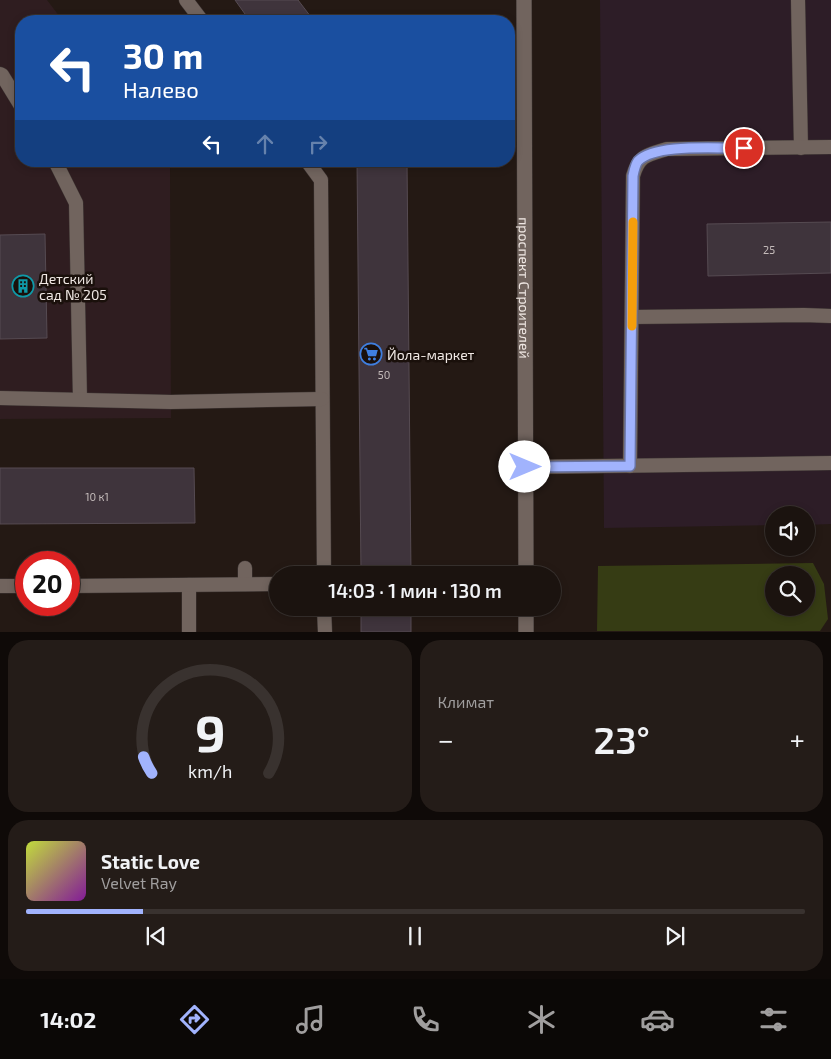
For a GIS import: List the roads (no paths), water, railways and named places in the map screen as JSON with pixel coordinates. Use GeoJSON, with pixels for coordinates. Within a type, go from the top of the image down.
{"type":"FeatureCollection","features":[{"type":"Feature","properties":{"kind":"main road","name":"проспект Строителей"},"geometry":{"type":"LineString","coordinates":[[524,0],[526,566]]}},
{"type":"Feature","properties":{"kind":"main road"},"geometry":{"type":"LineString","coordinates":[[526,616],[526,632]]}},
{"type":"Feature","properties":{"kind":"lane"},"geometry":{"type":"LineString","coordinates":[[186,0],[197,15]]}},
{"type":"Feature","properties":{"kind":"lane"},"geometry":{"type":"LineString","coordinates":[[798,0],[801,148]]}},
{"type":"Feature","properties":{"kind":"lane"},"geometry":{"type":"LineString","coordinates":[[0,74],[15,96]]}},
{"type":"Feature","properties":{"kind":"lane"},"geometry":{"type":"LineString","coordinates":[[630,466],[633,176],[637,162],[650,154],[667,149],[831,148]]}},
{"type":"Feature","properties":{"kind":"lane"},"geometry":{"type":"LineString","coordinates":[[58,167],[76,203],[80,399]]}},
{"type":"Feature","properties":{"kind":"lane"},"geometry":{"type":"LineString","coordinates":[[311,167],[321,180],[324,566]]}},
{"type":"Feature","properties":{"kind":"lane"},"geometry":{"type":"LineString","coordinates":[[632,316],[831,316]]}},
{"type":"Feature","properties":{"kind":"lane"},"geometry":{"type":"LineString","coordinates":[[0,398],[171,402],[322,400]]}},
{"type":"Feature","properties":{"kind":"lane"},"geometry":{"type":"LineString","coordinates":[[525,467],[831,463]]}},
{"type":"Feature","properties":{"kind":"lane"},"geometry":{"type":"LineString","coordinates":[[245,568],[245,584]]}},
{"type":"Feature","properties":{"kind":"lane"},"geometry":{"type":"LineString","coordinates":[[80,586],[269,584]]}},
{"type":"Feature","properties":{"kind":"lane"},"geometry":{"type":"LineString","coordinates":[[189,585],[189,631]]}},
{"type":"Feature","properties":{"kind":"lane"},"geometry":{"type":"LineString","coordinates":[[0,586],[15,586]]}},
{"type":"Feature","properties":{"kind":"lane"},"geometry":{"type":"LineString","coordinates":[[324,616],[325,632]]}},
{"type":"Feature","properties":{"kind":"place","name":"Детский сад № 205"},"geometry":{"type":"Point","coordinates":[23,286]}},
{"type":"Feature","properties":{"kind":"place","name":"Йола-маркет"},"geometry":{"type":"Point","coordinates":[371,354]}}]}
